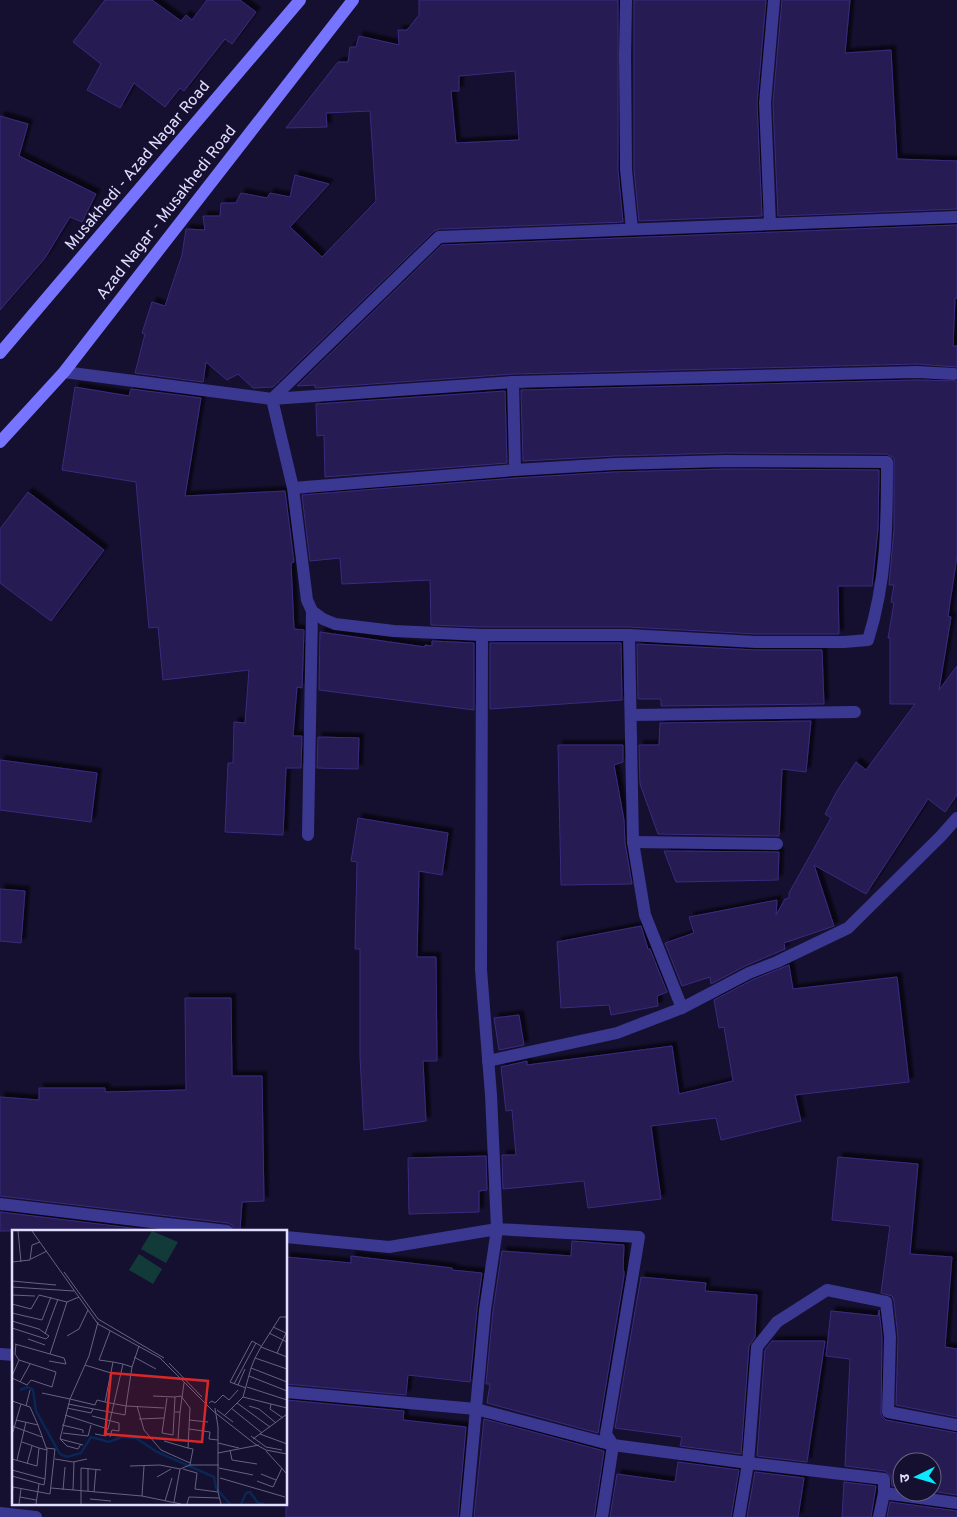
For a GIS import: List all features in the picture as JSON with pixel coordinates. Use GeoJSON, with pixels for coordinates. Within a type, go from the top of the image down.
{"type":"FeatureCollection","features":[{"type":"Feature","properties":{"kind":"main road","name":"Musakhedi - Azad Nagar Road"},"geometry":{"type":"LineString","coordinates":[[0,353],[300,0]]}},
{"type":"Feature","properties":{"kind":"main road","name":"Azad Nagar - Musakhedi Road"},"geometry":{"type":"LineString","coordinates":[[0,442],[64,372],[353,0]]}},
{"type":"Feature","properties":{"kind":"street"},"geometry":{"type":"LineString","coordinates":[[626,0],[626,170],[632,230]]}},
{"type":"Feature","properties":{"kind":"street"},"geometry":{"type":"LineString","coordinates":[[770,224],[765,103],[774,0]]}},
{"type":"Feature","properties":{"kind":"street"},"geometry":{"type":"LineString","coordinates":[[272,399],[439,237],[957,217]]}},
{"type":"Feature","properties":{"kind":"street"},"geometry":{"type":"LineString","coordinates":[[64,372],[272,399],[514,382],[917,372],[954,374]]}},
{"type":"Feature","properties":{"kind":"street"},"geometry":{"type":"LineString","coordinates":[[514,382],[515,470]]}},
{"type":"Feature","properties":{"kind":"street"},"geometry":{"type":"LineString","coordinates":[[272,399],[293,488],[307,600],[312,611],[308,835]]}},
{"type":"Feature","properties":{"kind":"street"},"geometry":{"type":"LineString","coordinates":[[293,488],[614,464],[725,461],[887,462],[885,561],[877,612],[868,640],[844,642],[756,642],[629,635],[482,635],[394,631],[335,624],[323,620],[312,611]]}},
{"type":"Feature","properties":{"kind":"street"},"geometry":{"type":"LineString","coordinates":[[466,1517],[485,1310],[497,1229],[481,970],[482,635]]}},
{"type":"Feature","properties":{"kind":"street"},"geometry":{"type":"LineString","coordinates":[[629,635],[633,842],[645,915],[682,1008]]}},
{"type":"Feature","properties":{"kind":"street"},"geometry":{"type":"LineString","coordinates":[[631,715],[855,712]]}},
{"type":"Feature","properties":{"kind":"street"},"geometry":{"type":"LineString","coordinates":[[488,1062],[617,1032],[682,1008],[749,973],[777,962],[848,928],[957,818]]}},
{"type":"Feature","properties":{"kind":"street"},"geometry":{"type":"LineString","coordinates":[[633,842],[777,844]]}},
{"type":"Feature","properties":{"kind":"street"},"geometry":{"type":"LineString","coordinates":[[0,1204],[219,1230]]}},
{"type":"Feature","properties":{"kind":"street"},"geometry":{"type":"LineString","coordinates":[[288,1237],[389,1248],[497,1229],[639,1238],[606,1434],[613,1445],[602,1517]]}},
{"type":"Feature","properties":{"kind":"street"},"geometry":{"type":"LineString","coordinates":[[739,1517],[748,1464],[757,1347],[777,1322],[827,1290],[886,1302],[890,1337],[888,1412],[957,1425]]}},
{"type":"Feature","properties":{"kind":"street"},"geometry":{"type":"LineString","coordinates":[[288,1392],[476,1409],[613,1445],[748,1464],[884,1479],[884,1493],[879,1517]]}},
{"type":"Feature","properties":{"kind":"street"},"geometry":{"type":"LineString","coordinates":[[884,1493],[957,1503]]}},
{"type":"Feature","properties":{"kind":"street"},"geometry":{"type":"LineString","coordinates":[[4,1514],[36,1517]]}},
{"type":"Feature","properties":{"kind":"building"},"geometry":{"type":"Polygon","coordinates":[[[105,0],[152,0],[181,21],[186,15],[192,20],[207,0],[240,0],[256,12],[232,44],[225,39],[184,91],[180,88],[165,107],[134,83],[120,108],[87,90],[101,64],[73,42],[105,0]]]}},
{"type":"Feature","properties":{"kind":"building"},"geometry":{"type":"Polygon","coordinates":[[[419,0],[618,0],[618,170],[623,222],[439,229],[434,231],[273,387],[253,388],[238,374],[227,380],[206,362],[203,382],[135,373],[145,334],[142,333],[152,302],[165,306],[182,255],[186,229],[205,230],[203,216],[220,216],[221,203],[236,203],[241,193],[267,198],[270,193],[290,197],[295,175],[329,184],[290,227],[322,257],[376,201],[370,111],[326,113],[327,127],[286,128],[338,62],[348,62],[350,47],[356,47],[359,36],[399,45],[398,30],[407,30],[419,15],[419,0]],[[515,71],[459,76],[459,91],[451,91],[456,143],[519,140],[515,71]]]}},
{"type":"Feature","properties":{"kind":"building"},"geometry":{"type":"Polygon","coordinates":[[[634,0],[766,0],[757,103],[762,216],[639,221],[634,170],[634,0]]]}},
{"type":"Feature","properties":{"kind":"building"},"geometry":{"type":"Polygon","coordinates":[[[782,0],[850,0],[845,53],[891,50],[897,159],[957,161],[957,209],[778,216],[773,103],[782,0]]]}},
{"type":"Feature","properties":{"kind":"building"},"geometry":{"type":"Polygon","coordinates":[[[0,116],[28,124],[19,156],[96,194],[82,222],[70,217],[45,258],[0,310],[0,116]]]}},
{"type":"Feature","properties":{"kind":"building"},"geometry":{"type":"Polygon","coordinates":[[[957,225],[957,298],[955,298],[953,346],[957,346],[957,367],[917,364],[513,374],[315,388],[315,385],[297,386],[442,245],[957,225]]]}},
{"type":"Feature","properties":{"kind":"building"},"geometry":{"type":"Polygon","coordinates":[[[917,380],[957,381],[957,556],[948,616],[951,617],[939,690],[957,666],[957,795],[945,812],[928,799],[866,894],[814,865],[834,926],[784,943],[785,949],[745,966],[711,984],[710,977],[682,986],[665,943],[694,933],[689,917],[777,900],[776,915],[785,899],[789,898],[789,893],[831,818],[825,814],[856,762],[866,770],[915,704],[890,704],[890,638],[888,638],[894,603],[891,602],[894,585],[889,585],[894,530],[894,458],[887,454],[725,453],[523,461],[521,390],[917,380]]]}},
{"type":"Feature","properties":{"kind":"building"},"geometry":{"type":"Polygon","coordinates":[[[75,387],[129,396],[131,389],[201,398],[185,496],[285,491],[294,562],[291,563],[294,629],[304,630],[302,688],[297,687],[293,736],[302,736],[301,768],[286,768],[283,835],[225,832],[228,763],[233,763],[234,722],[245,723],[249,670],[163,680],[158,627],[149,628],[136,482],[62,470],[75,387]]]}},
{"type":"Feature","properties":{"kind":"building"},"geometry":{"type":"Polygon","coordinates":[[[505,391],[507,463],[325,477],[324,435],[317,436],[316,404],[505,391]]]}},
{"type":"Feature","properties":{"kind":"building"},"geometry":{"type":"Polygon","coordinates":[[[725,469],[879,470],[878,529],[872,586],[838,586],[839,634],[756,634],[629,627],[431,625],[430,580],[342,584],[340,558],[310,561],[302,495],[516,478],[614,472],[725,469]]]}},
{"type":"Feature","properties":{"kind":"building"},"geometry":{"type":"Polygon","coordinates":[[[28,492],[104,550],[51,621],[0,583],[0,529],[28,492]]]}},
{"type":"Feature","properties":{"kind":"building"},"geometry":{"type":"Polygon","coordinates":[[[320,632],[425,647],[425,645],[432,646],[432,641],[474,643],[474,710],[319,690],[320,632]]]}},
{"type":"Feature","properties":{"kind":"building"},"geometry":{"type":"Polygon","coordinates":[[[490,643],[621,643],[622,700],[490,709],[490,643]]]}},
{"type":"Feature","properties":{"kind":"building"},"geometry":{"type":"Polygon","coordinates":[[[637,644],[756,650],[822,650],[824,704],[661,706],[661,699],[638,699],[637,644]]]}},
{"type":"Feature","properties":{"kind":"building"},"geometry":{"type":"Polygon","coordinates":[[[811,721],[806,772],[782,769],[779,836],[658,834],[640,784],[639,745],[659,745],[660,723],[811,721]]]}},
{"type":"Feature","properties":{"kind":"building"},"geometry":{"type":"Polygon","coordinates":[[[318,737],[359,738],[358,769],[317,768],[318,737]]]}},
{"type":"Feature","properties":{"kind":"building"},"geometry":{"type":"Polygon","coordinates":[[[558,745],[623,745],[623,762],[614,765],[624,820],[625,843],[632,884],[561,885],[558,745]]]}},
{"type":"Feature","properties":{"kind":"building"},"geometry":{"type":"Polygon","coordinates":[[[0,760],[97,773],[91,822],[0,810],[0,760]]]}},
{"type":"Feature","properties":{"kind":"building"},"geometry":{"type":"Polygon","coordinates":[[[358,818],[448,833],[442,875],[419,871],[417,957],[436,957],[437,1061],[423,1061],[426,1121],[364,1130],[360,1057],[360,949],[355,949],[357,862],[351,861],[358,818]]]}},
{"type":"Feature","properties":{"kind":"building"},"geometry":{"type":"Polygon","coordinates":[[[664,851],[779,852],[778,880],[676,882],[664,851]]]}},
{"type":"Feature","properties":{"kind":"building"},"geometry":{"type":"Polygon","coordinates":[[[0,889],[25,891],[21,943],[0,941],[0,889]]]}},
{"type":"Feature","properties":{"kind":"building"},"geometry":{"type":"Polygon","coordinates":[[[641,926],[648,949],[650,949],[667,992],[657,996],[658,1006],[611,1015],[609,1005],[561,1008],[557,942],[641,926]]]}},
{"type":"Feature","properties":{"kind":"building"},"geometry":{"type":"Polygon","coordinates":[[[789,965],[793,989],[897,977],[909,1082],[795,1095],[801,1121],[721,1140],[716,1118],[651,1126],[661,1199],[588,1208],[584,1181],[503,1189],[502,1155],[516,1155],[512,1110],[506,1111],[501,1067],[527,1061],[527,1065],[672,1046],[679,1094],[733,1081],[724,1027],[719,1028],[714,1000],[752,980],[789,965]]]}},
{"type":"Feature","properties":{"kind":"building"},"geometry":{"type":"Polygon","coordinates":[[[185,998],[231,998],[232,1076],[262,1076],[264,1201],[242,1202],[240,1230],[234,1230],[232,1225],[228,1223],[0,1196],[0,1097],[39,1100],[39,1088],[105,1088],[105,1092],[186,1090],[185,998]]]}},
{"type":"Feature","properties":{"kind":"building"},"geometry":{"type":"Polygon","coordinates":[[[519,1015],[524,1045],[499,1050],[494,1018],[519,1015]]]}},
{"type":"Feature","properties":{"kind":"building"},"geometry":{"type":"Polygon","coordinates":[[[486,1156],[487,1190],[479,1191],[479,1212],[409,1214],[408,1158],[486,1156]]]}},
{"type":"Feature","properties":{"kind":"building"},"geometry":{"type":"Polygon","coordinates":[[[838,1157],[918,1164],[910,1254],[952,1257],[945,1347],[957,1349],[957,1417],[896,1405],[898,1337],[894,1301],[892,1296],[881,1293],[890,1226],[832,1220],[838,1157]]]}},
{"type":"Feature","properties":{"kind":"building"},"geometry":{"type":"Polygon","coordinates":[[[0,1212],[148,1230],[12,1230],[0,1231],[0,1212]]]}},
{"type":"Feature","properties":{"kind":"building"},"geometry":{"type":"Polygon","coordinates":[[[572,1241],[624,1245],[624,1276],[598,1433],[487,1403],[490,1384],[486,1384],[493,1311],[502,1251],[571,1256],[572,1241]]]}},
{"type":"Feature","properties":{"kind":"building"},"geometry":{"type":"Polygon","coordinates":[[[351,1256],[482,1273],[470,1382],[408,1375],[406,1395],[288,1384],[288,1257],[351,1263],[351,1256]]]}},
{"type":"Feature","properties":{"kind":"building"},"geometry":{"type":"Polygon","coordinates":[[[641,1277],[706,1283],[705,1291],[757,1295],[755,1337],[749,1346],[741,1454],[680,1446],[682,1437],[615,1428],[641,1277]]]}},
{"type":"Feature","properties":{"kind":"building"},"geometry":{"type":"Polygon","coordinates":[[[879,1310],[882,1337],[881,1415],[886,1420],[957,1433],[957,1495],[942,1493],[942,1452],[892,1452],[892,1486],[891,1476],[885,1471],[845,1466],[850,1359],[826,1356],[831,1311],[878,1316],[879,1310]]]}},
{"type":"Feature","properties":{"kind":"building"},"geometry":{"type":"Polygon","coordinates":[[[772,1341],[825,1341],[807,1462],[757,1456],[765,1350],[772,1341]]]}},
{"type":"Feature","properties":{"kind":"building"},"geometry":{"type":"Polygon","coordinates":[[[288,1400],[404,1411],[403,1420],[466,1427],[458,1517],[286,1517],[286,1504],[288,1504],[288,1400]]]}},
{"type":"Feature","properties":{"kind":"building"},"geometry":{"type":"Polygon","coordinates":[[[484,1419],[604,1451],[594,1517],[474,1517],[484,1419]]]}},
{"type":"Feature","properties":{"kind":"building"},"geometry":{"type":"Polygon","coordinates":[[[678,1462],[739,1470],[731,1517],[610,1517],[617,1474],[675,1482],[678,1462]]]}},
{"type":"Feature","properties":{"kind":"building"},"geometry":{"type":"Polygon","coordinates":[[[755,1472],[804,1478],[798,1517],[747,1517],[755,1472]]]}},
{"type":"Feature","properties":{"kind":"building"},"geometry":{"type":"Polygon","coordinates":[[[844,1482],[876,1486],[871,1517],[842,1517],[844,1482]]]}},
{"type":"Feature","properties":{"kind":"building"},"geometry":{"type":"Polygon","coordinates":[[[890,1502],[957,1511],[957,1517],[887,1517],[890,1502]]]}}]}
